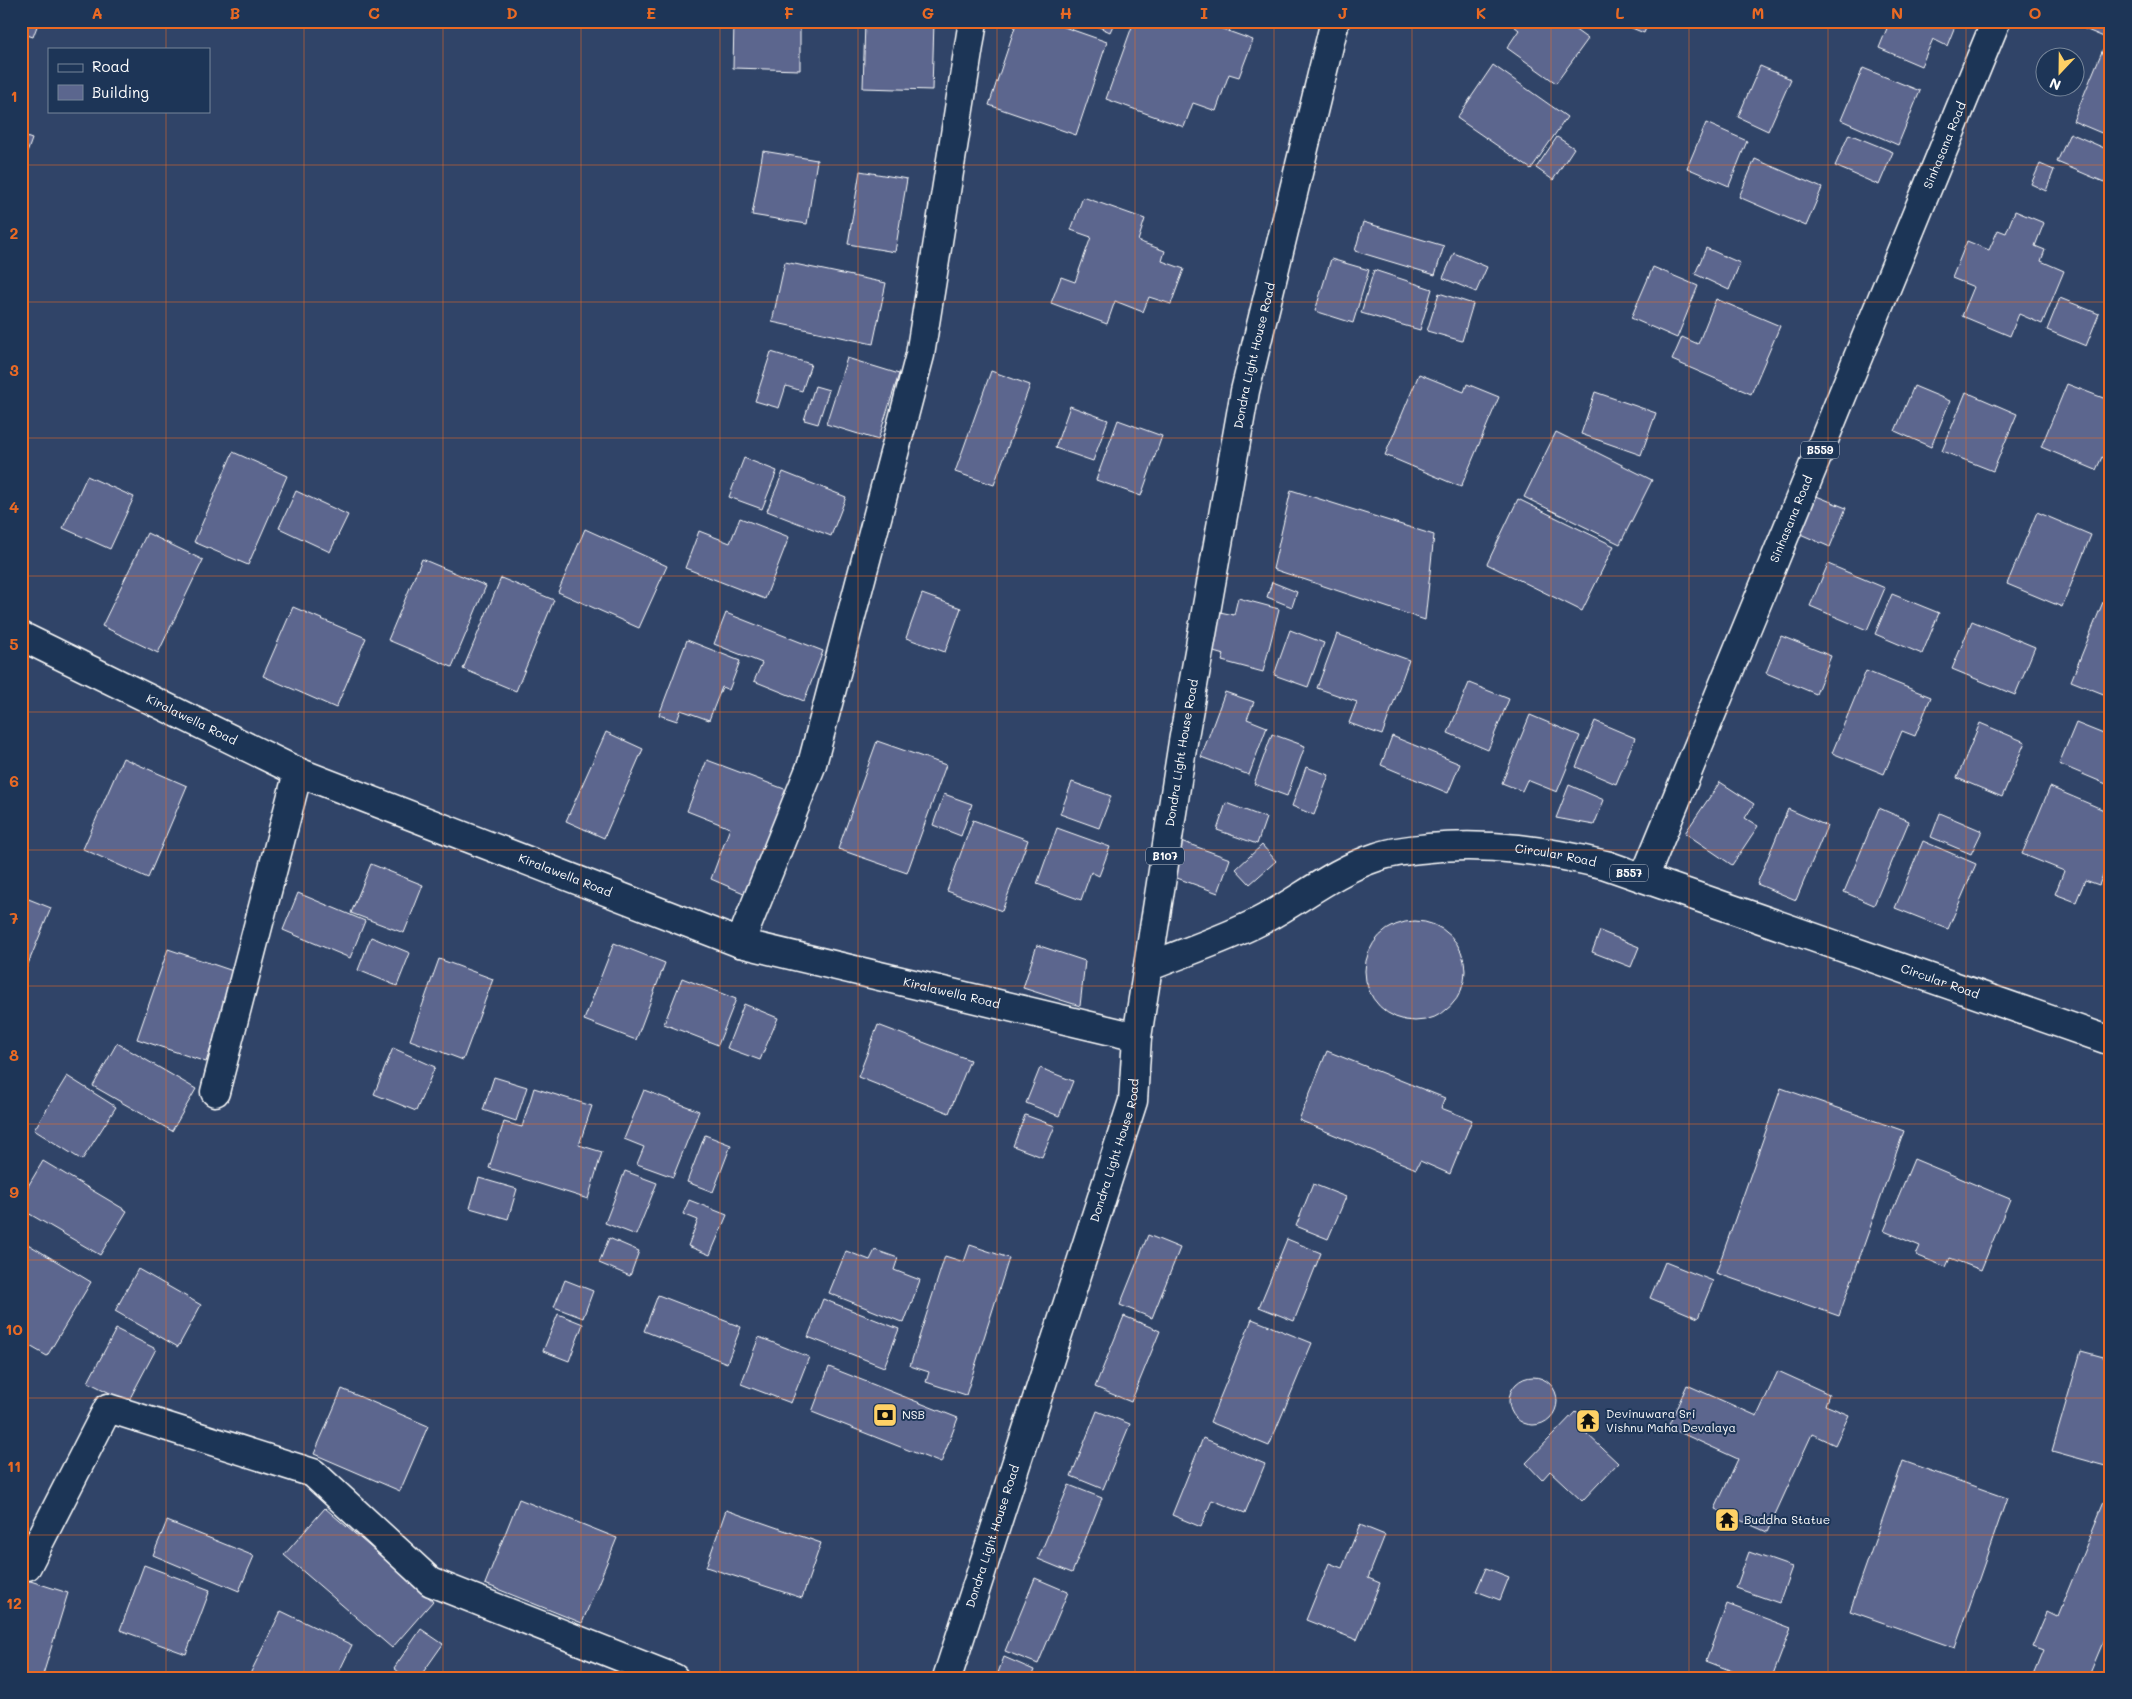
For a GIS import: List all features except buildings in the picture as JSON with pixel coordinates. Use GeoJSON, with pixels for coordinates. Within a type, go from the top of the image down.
{"type":"FeatureCollection","features":[{"type":"Feature","properties":{"kind":"main road"},"geometry":{"type":"LineString","coordinates":[[740,943],[812,764],[920,355],[973,21]]}},
{"type":"Feature","properties":{"kind":"main road","name":"Dondra Light House Road"},"geometry":{"type":"LineString","coordinates":[[947,1678],[1133,1101],[1137,1037],[1183,742],[1245,391],[1334,21]]}},
{"type":"Feature","properties":{"kind":"main road","name":"Sinhasana Road"},"geometry":{"type":"LineString","coordinates":[[1644,878],[1996,21]]}},
{"type":"Feature","properties":{"kind":"main road","name":"Kiralawella Road"},"geometry":{"type":"LineString","coordinates":[[21,636],[298,772],[740,943],[1137,1037]]}},
{"type":"Feature","properties":{"kind":"main road"},"geometry":{"type":"LineString","coordinates":[[216,1092],[298,772]]}},
{"type":"Feature","properties":{"kind":"main road","name":"Circular Road"},"geometry":{"type":"LineString","coordinates":[[1148,967],[1261,920],[1343,871],[1378,856],[1416,849],[1464,844],[1507,846],[1553,852],[1606,865],[2111,1041]]}},
{"type":"Feature","properties":{"kind":"main road"},"geometry":{"type":"LineString","coordinates":[[21,1564],[27,1566],[108,1408],[314,1473],[431,1582],[674,1678]]}},
{"type":"Feature","properties":{"kind":"place","name":"NSB"},"geometry":{"type":"Point","coordinates":[885,1415]}},
{"type":"Feature","properties":{"kind":"place","name":"Devinuwara Sri Vishnu Maha Devalaya"},"geometry":{"type":"Point","coordinates":[1588,1421]}},
{"type":"Feature","properties":{"kind":"place","name":"Buddha Statue"},"geometry":{"type":"Point","coordinates":[1727,1520]}}]}
